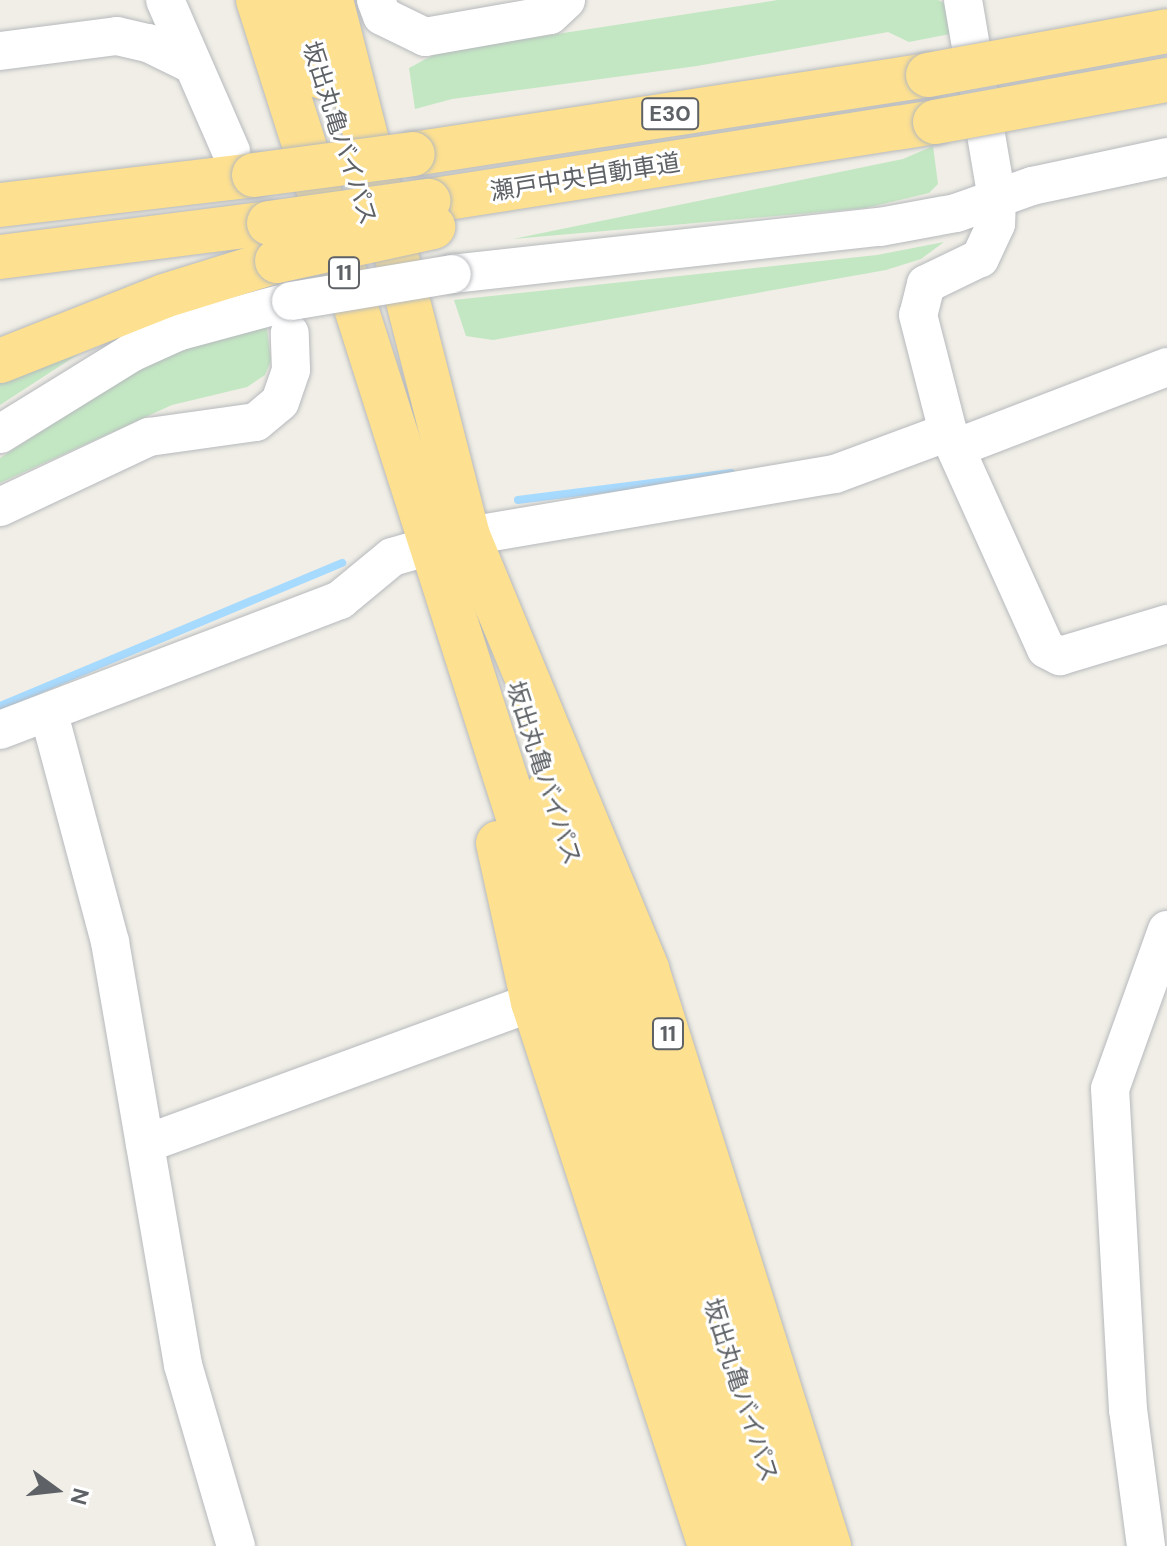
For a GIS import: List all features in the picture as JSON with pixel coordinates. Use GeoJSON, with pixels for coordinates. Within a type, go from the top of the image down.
{"type":"FeatureCollection","features":[{"type":"Feature","properties":{"kind":"highway"},"geometry":{"type":"LineString","coordinates":[[229,0],[449,541]]}},
{"type":"Feature","properties":{"kind":"highway","name":"坂出丸亀バイパス"},"geometry":{"type":"LineString","coordinates":[[258,0],[449,541],[790,1546]]}},
{"type":"Feature","properties":{"kind":"highway","name":"坂出丸亀バイパス"},"geometry":{"type":"LineString","coordinates":[[297,0],[449,541],[750,1546]]}},
{"type":"Feature","properties":{"kind":"highway"},"geometry":{"type":"LineString","coordinates":[[331,0],[449,541]]}},
{"type":"Feature","properties":{"kind":"highway","name":"瀬戸中央自動車道"},"geometry":{"type":"LineString","coordinates":[[0,205],[242,163],[413,154],[928,75],[1167,31]]}},
{"type":"Feature","properties":{"kind":"highway"},"geometry":{"type":"LineString","coordinates":[[0,361],[164,296],[282,279],[430,214],[760,150],[1167,80]]}},
{"type":"Feature","properties":{"kind":"highway"},"geometry":{"type":"LineString","coordinates":[[0,257],[282,279]]}},
{"type":"Feature","properties":{"kind":"highway","name":"11"},"geometry":{"type":"LineString","coordinates":[[449,541],[533,1002],[710,1546]]}},
{"type":"Feature","properties":{"kind":"highway","name":"11"},"geometry":{"type":"LineString","coordinates":[[449,541],[647,969],[829,1546]]}},
{"type":"Feature","properties":{"kind":"street"},"geometry":{"type":"LineString","coordinates":[[165,0],[189,63],[242,163]]}},
{"type":"Feature","properties":{"kind":"street"},"geometry":{"type":"LineString","coordinates":[[376,0],[382,16],[425,37],[550,15],[566,0]]}},
{"type":"Feature","properties":{"kind":"street"},"geometry":{"type":"LineString","coordinates":[[963,0],[997,198],[996,224],[980,258],[926,284],[918,315],[952,440],[1046,649],[1060,656],[1167,624]]}},
{"type":"Feature","properties":{"kind":"street"},"geometry":{"type":"LineString","coordinates":[[0,51],[117,36],[148,43],[189,63]]}},
{"type":"Feature","properties":{"kind":"street"},"geometry":{"type":"LineString","coordinates":[[0,434],[131,353],[282,279],[452,274],[880,227],[956,213],[997,198],[1167,157]]}},
{"type":"Feature","properties":{"kind":"street"},"geometry":{"type":"LineString","coordinates":[[0,507],[149,437],[256,422],[280,402],[291,370],[282,279]]}},
{"type":"Feature","properties":{"kind":"street"},"geometry":{"type":"LineString","coordinates":[[0,730],[49,714],[340,600],[392,557],[449,541],[835,474],[952,440],[1167,367]]}},
{"type":"Feature","properties":{"kind":"street"},"geometry":{"type":"LineString","coordinates":[[49,714],[110,942],[183,1365],[236,1546]]}},
{"type":"Feature","properties":{"kind":"street"},"geometry":{"type":"LineString","coordinates":[[1146,1546],[1128,1410],[1110,1089],[1167,930]]}},
{"type":"Feature","properties":{"kind":"street"},"geometry":{"type":"LineString","coordinates":[[145,1144],[533,1002]]}},
{"type":"Feature","properties":{"kind":"green space"},"geometry":{"type":"Polygon","coordinates":[[[778,0],[938,0],[946,4],[955,33],[909,42],[888,32],[697,66],[452,99],[415,109],[409,68],[439,52],[778,0]]]}},
{"type":"Feature","properties":{"kind":"green space"},"geometry":{"type":"Polygon","coordinates":[[[933,146],[938,184],[929,193],[866,208],[513,239],[903,159],[933,146]]]}},
{"type":"Feature","properties":{"kind":"green space"},"geometry":{"type":"Polygon","coordinates":[[[944,242],[921,259],[886,270],[493,340],[466,336],[454,300],[877,255],[944,242]]]}},
{"type":"Feature","properties":{"kind":"green space"},"geometry":{"type":"Polygon","coordinates":[[[266,322],[271,361],[265,375],[247,387],[172,405],[0,483],[0,458],[141,367],[197,341],[266,322]]]}},
{"type":"Feature","properties":{"kind":"green space"},"geometry":{"type":"Polygon","coordinates":[[[103,338],[0,405],[0,377],[103,338]]]}},
{"type":"Feature","properties":{"kind":"waterway"},"geometry":{"type":"LineString","coordinates":[[518,500],[731,473]]}},
{"type":"Feature","properties":{"kind":"waterway"},"geometry":{"type":"LineString","coordinates":[[0,706],[342,563]]}}]}
